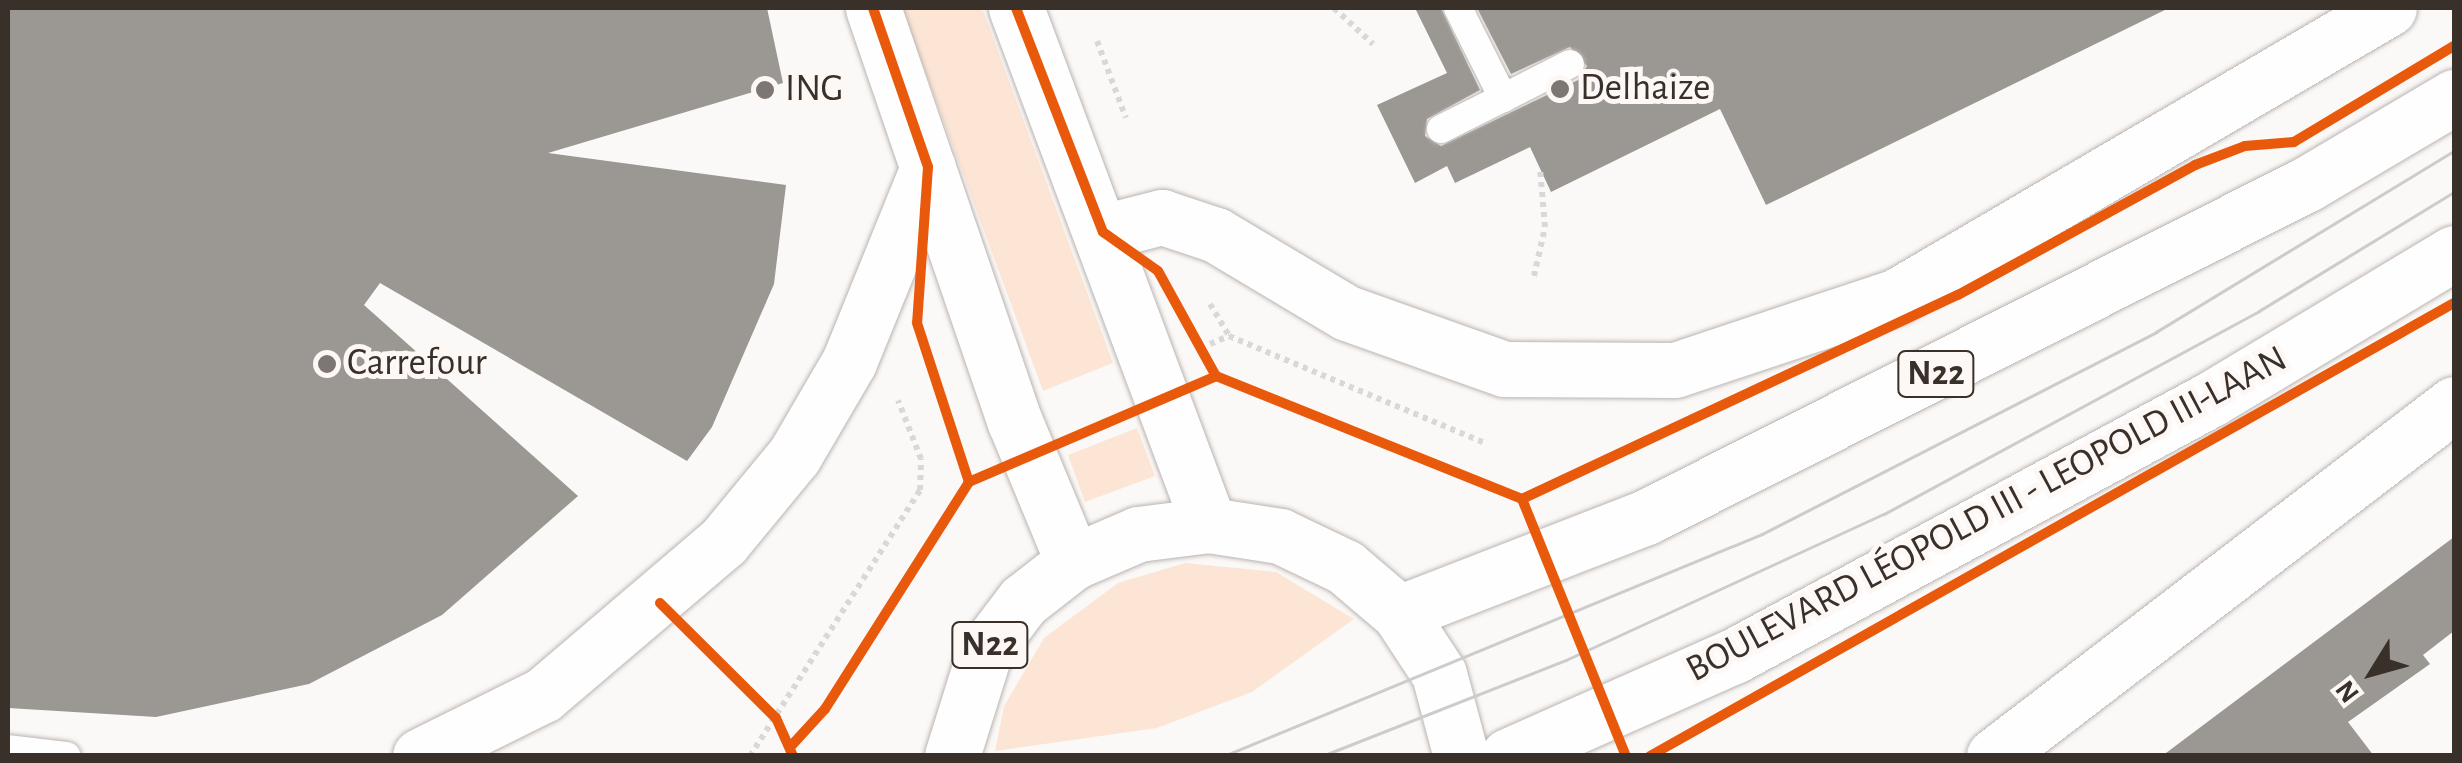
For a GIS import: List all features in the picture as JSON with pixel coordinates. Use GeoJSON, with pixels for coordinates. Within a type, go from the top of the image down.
{"type":"FeatureCollection","features":[{"type":"Feature","properties":{"kind":"street"},"geometry":{"type":"LineString","coordinates":[[873,8],[1073,562]]}},
{"type":"Feature","properties":{"kind":"street"},"geometry":{"type":"LineString","coordinates":[[1016,8],[1166,396],[1209,525]]}},
{"type":"Feature","properties":{"kind":"street"},"geometry":{"type":"LineString","coordinates":[[1103,232],[1162,217],[1216,235],[1347,314],[1504,369],[1675,370],[1897,296],[2389,8]]}},
{"type":"Feature","properties":{"kind":"street","name":"N22"},"geometry":{"type":"LineString","coordinates":[[1399,613],[1646,517],[2307,184],[2454,97]]}},
{"type":"Feature","properties":{"kind":"street"},"geometry":{"type":"LineString","coordinates":[[420,756],[543,696],[724,542],[794,456],[848,362],[928,166]]}},
{"type":"Feature","properties":{"kind":"street","name":"BOULEVARD LÉOPOLD III - LEOPOLD III-LAAN"},"geometry":{"type":"LineString","coordinates":[[1508,756],[1734,656],[2211,399],[2454,253]]}},
{"type":"Feature","properties":{"kind":"street"},"geometry":{"type":"LineString","coordinates":[[1994,756],[2454,404]]}},
{"type":"Feature","properties":{"kind":"street","name":"N22"},"geometry":{"type":"LineString","coordinates":[[952,756],[986,651],[1023,601],[1073,562],[1138,534],[1209,525],[1280,536],[1344,567],[1399,613],[1438,674],[1461,756]]}},
{"type":"Feature","properties":{"kind":"lane"},"geometry":{"type":"LineString","coordinates":[[1458,8],[1503,98]]}},
{"type":"Feature","properties":{"kind":"lane"},"geometry":{"type":"LineString","coordinates":[[1441,129],[1570,64]]}},
{"type":"Feature","properties":{"kind":"lane"},"geometry":{"type":"LineString","coordinates":[[8,749],[67,756]]}},
{"type":"Feature","properties":{"kind":"path"},"geometry":{"type":"LineString","coordinates":[[1334,8],[1373,44]]}},
{"type":"Feature","properties":{"kind":"path"},"geometry":{"type":"LineString","coordinates":[[1534,276],[1545,227],[1540,169]]}},
{"type":"Feature","properties":{"kind":"path"},"geometry":{"type":"LineString","coordinates":[[1166,396],[1216,376],[1192,332]]}},
{"type":"Feature","properties":{"kind":"path"},"geometry":{"type":"LineString","coordinates":[[1210,344],[1229,336],[1487,444]]}},
{"type":"Feature","properties":{"kind":"path"},"geometry":{"type":"LineString","coordinates":[[750,756],[920,490],[921,460],[891,380]]}},
{"type":"Feature","properties":{"kind":"path"},"geometry":{"type":"LineString","coordinates":[[764,704],[784,732]]}},
{"type":"Feature","properties":{"kind":"path"},"geometry":{"type":"LineString","coordinates":[[732,752],[759,743],[776,744]]}},
{"type":"Feature","properties":{"kind":"shaded area"},"geometry":{"type":"Polygon","coordinates":[[[902,8],[982,8],[1113,363],[1043,391],[902,8]]]}},
{"type":"Feature","properties":{"kind":"shaded area"},"geometry":{"type":"Polygon","coordinates":[[[1137,428],[1155,476],[1085,502],[1068,455],[1137,428]]]}},
{"type":"Feature","properties":{"kind":"shaded area"},"geometry":{"type":"Polygon","coordinates":[[[1185,563],[1276,572],[1354,619],[1252,692],[1157,728],[995,751],[1004,706],[1044,638],[1118,583],[1185,563]]]}},
{"type":"Feature","properties":{"kind":"building","name":"Carrefour"},"geometry":{"type":"Polygon","coordinates":[[[8,8],[767,8],[783,83],[548,153],[786,185],[774,284],[712,427],[687,461],[380,283],[364,305],[578,496],[442,615],[309,684],[156,717],[8,708],[8,8]]]}},
{"type":"Feature","properties":{"kind":"building"},"geometry":{"type":"Polygon","coordinates":[[[1415,8],[1441,8],[1480,90],[1427,119],[1425,136],[1441,146],[1578,80],[1587,66],[1570,47],[1511,74],[1477,8],[2169,8],[1766,205],[1720,109],[1551,192],[1530,147],[1455,183],[1447,166],[1415,183],[1377,105],[1447,73],[1415,8]]]}},
{"type":"Feature","properties":{"kind":"building"},"geometry":{"type":"Polygon","coordinates":[[[2454,537],[2454,631],[2423,655],[2430,664],[2348,722],[2374,756],[2162,756],[2454,537]]]}},
{"type":"Feature","properties":{"kind":"tram line"},"geometry":{"type":"LineString","coordinates":[[1224,756],[1762,534],[2156,332],[2454,151]]}},
{"type":"Feature","properties":{"kind":"tram line"},"geometry":{"type":"LineString","coordinates":[[1322,756],[1566,660],[1884,514],[2259,311],[2454,192]]}},
{"type":"Feature","properties":{"kind":"cycle path"},"geometry":{"type":"LineString","coordinates":[[873,8],[928,167],[917,323],[969,482]]}},
{"type":"Feature","properties":{"kind":"cycle path"},"geometry":{"type":"LineString","coordinates":[[1016,8],[1103,232],[1158,271],[1216,376],[1522,499],[1626,756]]}},
{"type":"Feature","properties":{"kind":"cycle path"},"geometry":{"type":"LineString","coordinates":[[1522,499],[1958,295],[2195,165],[2245,146],[2294,142],[2454,46]]}},
{"type":"Feature","properties":{"kind":"cycle path"},"geometry":{"type":"LineString","coordinates":[[1650,756],[2454,303]]}},
{"type":"Feature","properties":{"kind":"cycle path"},"geometry":{"type":"LineString","coordinates":[[792,745],[825,709],[969,482],[1216,376]]}},
{"type":"Feature","properties":{"kind":"cycle path"},"geometry":{"type":"LineString","coordinates":[[660,603],[776,718],[793,756]]}},
{"type":"Feature","properties":{"kind":"place","name":"Delhaize"},"geometry":{"type":"Point","coordinates":[1560,89]}},
{"type":"Feature","properties":{"kind":"place","name":"ING"},"geometry":{"type":"Point","coordinates":[765,90]}},
{"type":"Feature","properties":{"kind":"place","name":"Carrefour"},"geometry":{"type":"Point","coordinates":[327,364]}}]}
